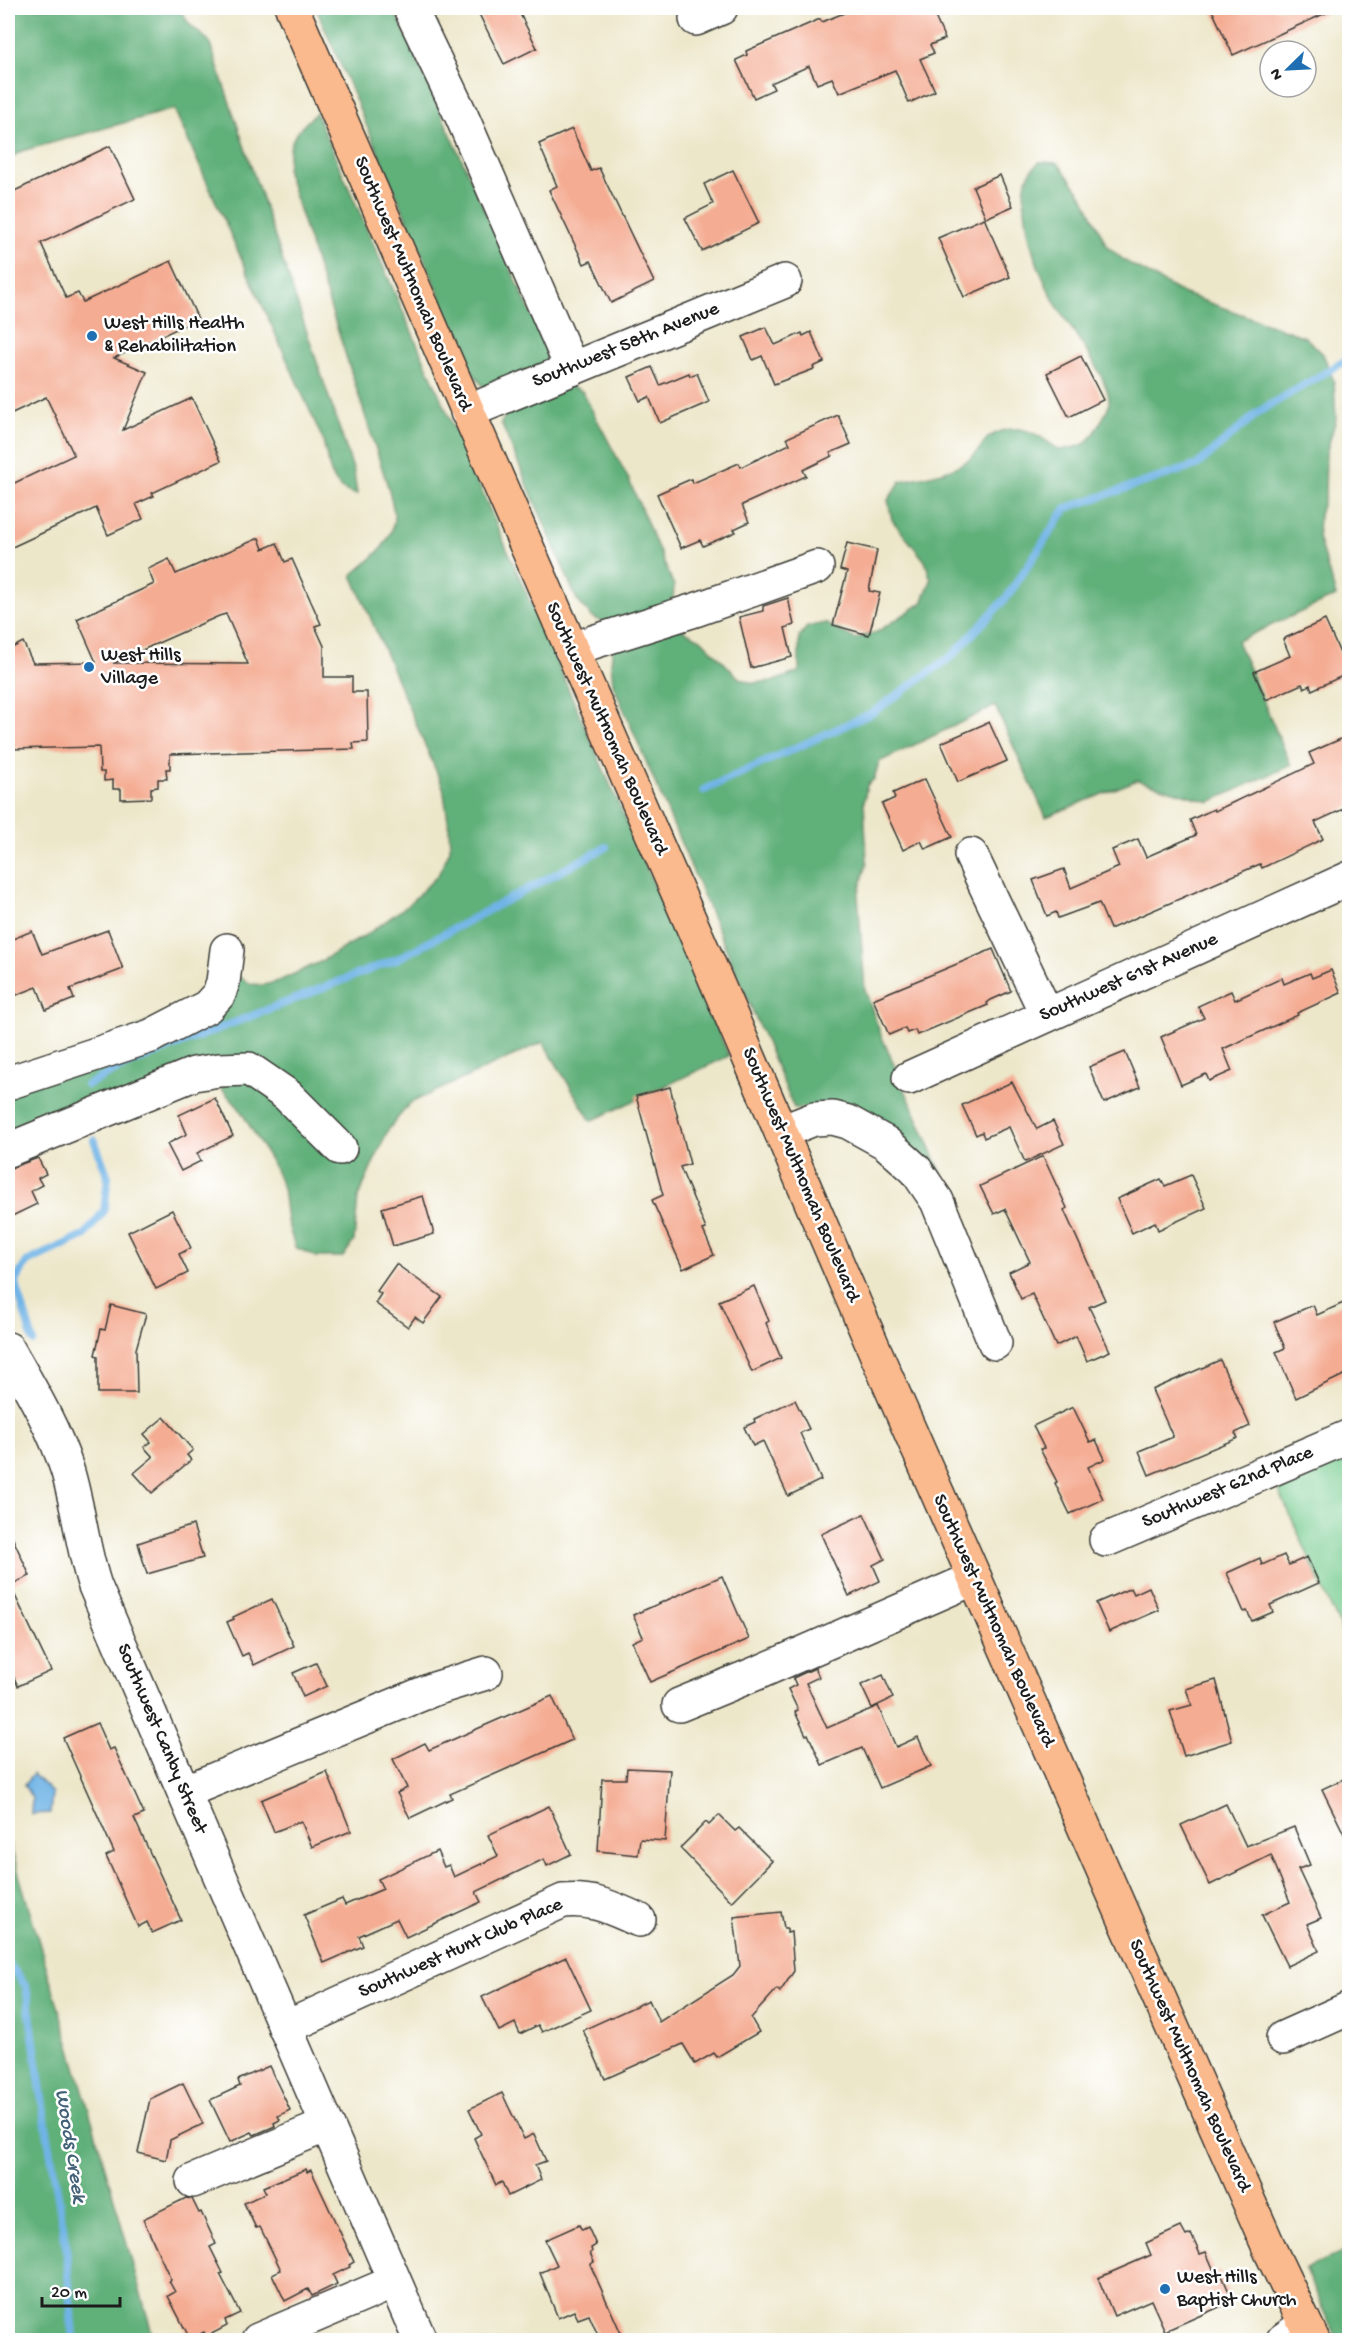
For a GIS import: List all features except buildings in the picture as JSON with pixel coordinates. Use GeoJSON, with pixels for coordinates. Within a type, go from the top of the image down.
{"type":"FeatureCollection","features":[{"type":"Feature","properties":{"kind":"main road","name":"Southwest Multnomah Boulevard"},"geometry":{"type":"LineString","coordinates":[[292,8],[1271,2252],[1301,2335]]}},
{"type":"Feature","properties":{"kind":"street"},"geometry":{"type":"LineString","coordinates":[[410,8],[462,117],[572,369]]}},
{"type":"Feature","properties":{"kind":"street","name":"Southwest 58th Avenue"},"geometry":{"type":"LineString","coordinates":[[467,412],[785,281]]}},
{"type":"Feature","properties":{"kind":"street"},"geometry":{"type":"LineString","coordinates":[[571,649],[698,609],[817,567]]}},
{"type":"Feature","properties":{"kind":"street"},"geometry":{"type":"LineString","coordinates":[[971,855],[1047,1015]]}},
{"type":"Feature","properties":{"kind":"street","name":"Southwest 61st Avenue"},"geometry":{"type":"LineString","coordinates":[[909,1078],[1350,879]]}},
{"type":"Feature","properties":{"kind":"street"},"geometry":{"type":"LineString","coordinates":[[8,1083],[151,1036],[207,1007],[219,994],[227,950]]}},
{"type":"Feature","properties":{"kind":"street"},"geometry":{"type":"LineString","coordinates":[[8,1150],[194,1074],[249,1069],[287,1095],[340,1148]]}},
{"type":"Feature","properties":{"kind":"street"},"geometry":{"type":"LineString","coordinates":[[781,1132],[814,1119],[833,1118],[848,1122],[886,1143],[916,1170],[937,1201],[995,1343]]}},
{"type":"Feature","properties":{"kind":"street","name":"Southwest Canby Street"},"geometry":{"type":"LineString","coordinates":[[8,1349],[43,1410],[57,1442],[73,1491],[88,1565],[95,1586],[420,2340]]}},
{"type":"Feature","properties":{"kind":"street","name":"Southwest 62nd Place"},"geometry":{"type":"LineString","coordinates":[[1106,1540],[1350,1436]]}},
{"type":"Feature","properties":{"kind":"street"},"geometry":{"type":"LineString","coordinates":[[679,1705],[975,1578]]}},
{"type":"Feature","properties":{"kind":"street"},"geometry":{"type":"LineString","coordinates":[[184,1792],[434,1689],[486,1673]]}},
{"type":"Feature","properties":{"kind":"street","name":"Southwest Hunt Club Place"},"geometry":{"type":"LineString","coordinates":[[285,2028],[563,1901],[581,1899],[598,1902],[639,1920]]}},
{"type":"Feature","properties":{"kind":"street"},"geometry":{"type":"LineString","coordinates":[[1283,2038],[1350,2008]]}},
{"type":"Feature","properties":{"kind":"street"},"geometry":{"type":"LineString","coordinates":[[193,2181],[327,2125]]}},
{"type":"Feature","properties":{"kind":"street"},"geometry":{"type":"LineString","coordinates":[[258,2340],[394,2282]]}},
{"type":"Feature","properties":{"kind":"green space"},"geometry":{"type":"Polygon","coordinates":[[[8,8],[180,8],[189,24],[209,41],[354,472],[357,494],[341,488],[332,474],[323,440],[174,109],[22,151],[8,159],[8,8]]]}},
{"type":"Feature","properties":{"kind":"green space"},"geometry":{"type":"Polygon","coordinates":[[[316,8],[394,8],[546,347],[546,367],[485,389],[473,373],[316,8]]]}},
{"type":"Feature","properties":{"kind":"green space"},"geometry":{"type":"Polygon","coordinates":[[[316,113],[729,1056],[591,1121],[543,1042],[410,1103],[388,1130],[358,1198],[354,1241],[343,1257],[316,1257],[295,1247],[287,1221],[283,1188],[272,1163],[239,1108],[201,1066],[8,1143],[8,1094],[237,976],[251,984],[264,985],[279,981],[318,963],[366,935],[408,905],[438,875],[450,850],[443,787],[352,575],[374,556],[386,541],[394,524],[394,514],[389,490],[287,172],[293,139],[316,113]]]}},
{"type":"Feature","properties":{"kind":"green space"},"geometry":{"type":"Polygon","coordinates":[[[1039,162],[1058,163],[1084,198],[1107,246],[1125,261],[1182,293],[1305,337],[1323,354],[1334,381],[1336,419],[1326,454],[1325,495],[1319,515],[1318,537],[1336,596],[1237,641],[1291,765],[1210,802],[1137,780],[1046,817],[995,706],[879,762],[874,779],[867,785],[864,801],[867,863],[858,896],[865,990],[881,1035],[942,1174],[922,1164],[835,1109],[794,1108],[613,684],[611,663],[613,647],[675,626],[701,639],[739,678],[752,683],[774,681],[799,672],[799,637],[807,627],[825,623],[855,639],[877,632],[922,603],[931,580],[925,561],[892,520],[888,500],[901,481],[955,467],[974,456],[989,437],[1009,429],[1026,430],[1043,438],[1059,450],[1083,444],[1091,437],[1109,404],[1108,393],[1096,366],[1053,299],[1032,249],[1027,228],[1024,194],[1029,174],[1039,162]]]}},
{"type":"Feature","properties":{"kind":"green space"},"geometry":{"type":"Polygon","coordinates":[[[564,384],[582,391],[629,480],[674,586],[673,600],[611,626],[592,617],[577,600],[501,423],[506,414],[564,384]]]}},
{"type":"Feature","properties":{"kind":"green space"},"geometry":{"type":"Polygon","coordinates":[[[1349,1456],[1349,1647],[1278,1488],[1349,1456]]]}},
{"type":"Feature","properties":{"kind":"green space"},"geometry":{"type":"Polygon","coordinates":[[[8,1838],[89,2110],[154,2340],[8,2340],[8,1838]]]}},
{"type":"Feature","properties":{"kind":"green space"},"geometry":{"type":"Polygon","coordinates":[[[1349,2249],[1349,2340],[1338,2340],[1305,2269],[1349,2249]]]}},
{"type":"Feature","properties":{"kind":"water"},"geometry":{"type":"Polygon","coordinates":[[[33,1774],[52,1793],[50,1813],[31,1814],[32,1798],[24,1785],[33,1774]]]}},
{"type":"Feature","properties":{"kind":"waterway"},"geometry":{"type":"LineString","coordinates":[[704,790],[872,713],[952,656],[1007,597],[1066,508],[1197,465],[1260,411],[1350,358]]}},
{"type":"Feature","properties":{"kind":"waterway"},"geometry":{"type":"LineString","coordinates":[[87,1085],[126,1065],[397,959],[606,847]]}},
{"type":"Feature","properties":{"kind":"waterway"},"geometry":{"type":"LineString","coordinates":[[33,1341],[15,1281],[27,1262],[85,1235],[104,1211],[108,1177],[94,1140]]}},
{"type":"Feature","properties":{"kind":"waterway","name":"Woods Creek"},"geometry":{"type":"LineString","coordinates":[[8,1963],[26,1986],[66,2245],[73,2340]]}},
{"type":"Feature","properties":{"kind":"place","name":"West Hills Health & Rehabilitation"},"geometry":{"type":"Point","coordinates":[92,336]}},
{"type":"Feature","properties":{"kind":"place","name":"West Hills Village"},"geometry":{"type":"Point","coordinates":[89,667]}},
{"type":"Feature","properties":{"kind":"place","name":"West Hills Baptist Church"},"geometry":{"type":"Point","coordinates":[1165,2289]}}]}
